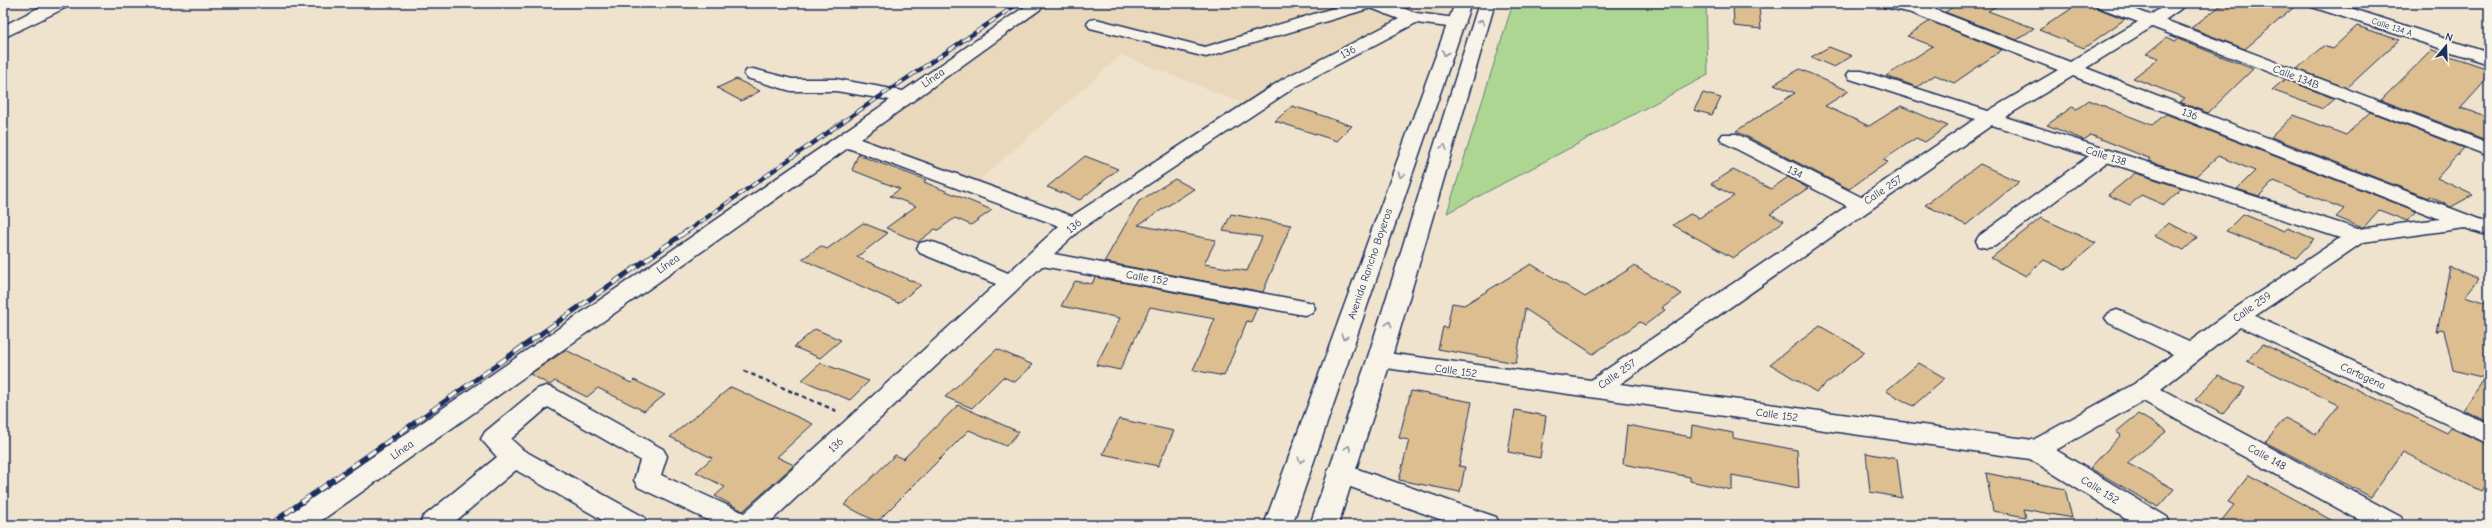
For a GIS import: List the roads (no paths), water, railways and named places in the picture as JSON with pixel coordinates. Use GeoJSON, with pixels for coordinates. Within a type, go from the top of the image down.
{"type":"FeatureCollection","features":[{"type":"Feature","properties":{"kind":"main road"},"geometry":{"type":"LineString","coordinates":[[3,33],[61,3]]}},
{"type":"Feature","properties":{"kind":"main road","name":"Línea"},"geometry":{"type":"LineString","coordinates":[[295,525],[1041,3]]}},
{"type":"Feature","properties":{"kind":"main road"},"geometry":{"type":"LineString","coordinates":[[1096,24],[1206,52],[1368,3]]}},
{"type":"Feature","properties":{"kind":"main road"},"geometry":{"type":"LineString","coordinates":[[1374,3],[1413,18],[1460,13]]}},
{"type":"Feature","properties":{"kind":"main road"},"geometry":{"type":"LineString","coordinates":[[1324,525],[1378,360],[1487,3]]}},
{"type":"Feature","properties":{"kind":"main road","name":"136"},"geometry":{"type":"LineString","coordinates":[[1890,3],[1931,14],[2489,230]]}},
{"type":"Feature","properties":{"kind":"main road","name":"Calle 134B"},"geometry":{"type":"LineString","coordinates":[[2104,3],[2489,150]]}},
{"type":"Feature","properties":{"kind":"main road","name":"Calle 257"},"geometry":{"type":"LineString","coordinates":[[1594,390],[1861,205],[1990,118],[2181,3]]}},
{"type":"Feature","properties":{"kind":"main road","name":"Calle 134 A"},"geometry":{"type":"LineString","coordinates":[[2318,3],[2489,59]]}},
{"type":"Feature","properties":{"kind":"main road","name":"Avenida Rancho Boyeros"},"geometry":{"type":"LineString","coordinates":[[1278,525],[1460,13]]}},
{"type":"Feature","properties":{"kind":"main road","name":"136"},"geometry":{"type":"LineString","coordinates":[[749,525],[862,422],[1074,224],[1289,84],[1413,18]]}},
{"type":"Feature","properties":{"kind":"main road"},"geometry":{"type":"LineString","coordinates":[[753,74],[791,85],[836,85],[906,97]]}},
{"type":"Feature","properties":{"kind":"main road","name":"Calle 138"},"geometry":{"type":"LineString","coordinates":[[1856,75],[2357,236]]}},
{"type":"Feature","properties":{"kind":"main road","name":"134"},"geometry":{"type":"LineString","coordinates":[[1730,138],[1861,205]]}},
{"type":"Feature","properties":{"kind":"main road"},"geometry":{"type":"LineString","coordinates":[[845,140],[1074,224]]}},
{"type":"Feature","properties":{"kind":"main road"},"geometry":{"type":"LineString","coordinates":[[1987,241],[2104,155]]}},
{"type":"Feature","properties":{"kind":"main road","name":"Calle 259"},"geometry":{"type":"LineString","coordinates":[[2036,450],[2143,390],[2238,317],[2357,236],[2489,219]]}},
{"type":"Feature","properties":{"kind":"main road"},"geometry":{"type":"LineString","coordinates":[[928,248],[1011,282]]}},
{"type":"Feature","properties":{"kind":"main road","name":"Calle 152"},"geometry":{"type":"LineString","coordinates":[[1037,258],[1304,308]]}},
{"type":"Feature","properties":{"kind":"main road","name":"Cartagena"},"geometry":{"type":"LineString","coordinates":[[2238,317],[2489,435]]}},
{"type":"Feature","properties":{"kind":"main road"},"geometry":{"type":"LineString","coordinates":[[2117,318],[2191,353]]}},
{"type":"Feature","properties":{"kind":"main road","name":"Calle 152"},"geometry":{"type":"LineString","coordinates":[[1378,360],[2036,450],[2156,525]]}},
{"type":"Feature","properties":{"kind":"main road","name":"Calle 148"},"geometry":{"type":"LineString","coordinates":[[2143,390],[2391,525]]}},
{"type":"Feature","properties":{"kind":"main road"},"geometry":{"type":"LineString","coordinates":[[634,525],[514,457],[494,439],[546,396],[654,456],[647,480],[743,525]]}},
{"type":"Feature","properties":{"kind":"main road"},"geometry":{"type":"LineString","coordinates":[[433,525],[514,457]]}},
{"type":"Feature","properties":{"kind":"main road"},"geometry":{"type":"LineString","coordinates":[[1340,473],[1486,525]]}},
{"type":"Feature","properties":{"kind":"railway"},"geometry":{"type":"LineString","coordinates":[[686,232],[854,114],[1019,3]]}},
{"type":"Feature","properties":{"kind":"railway"},"geometry":{"type":"LineString","coordinates":[[269,525],[687,231]]}}]}
